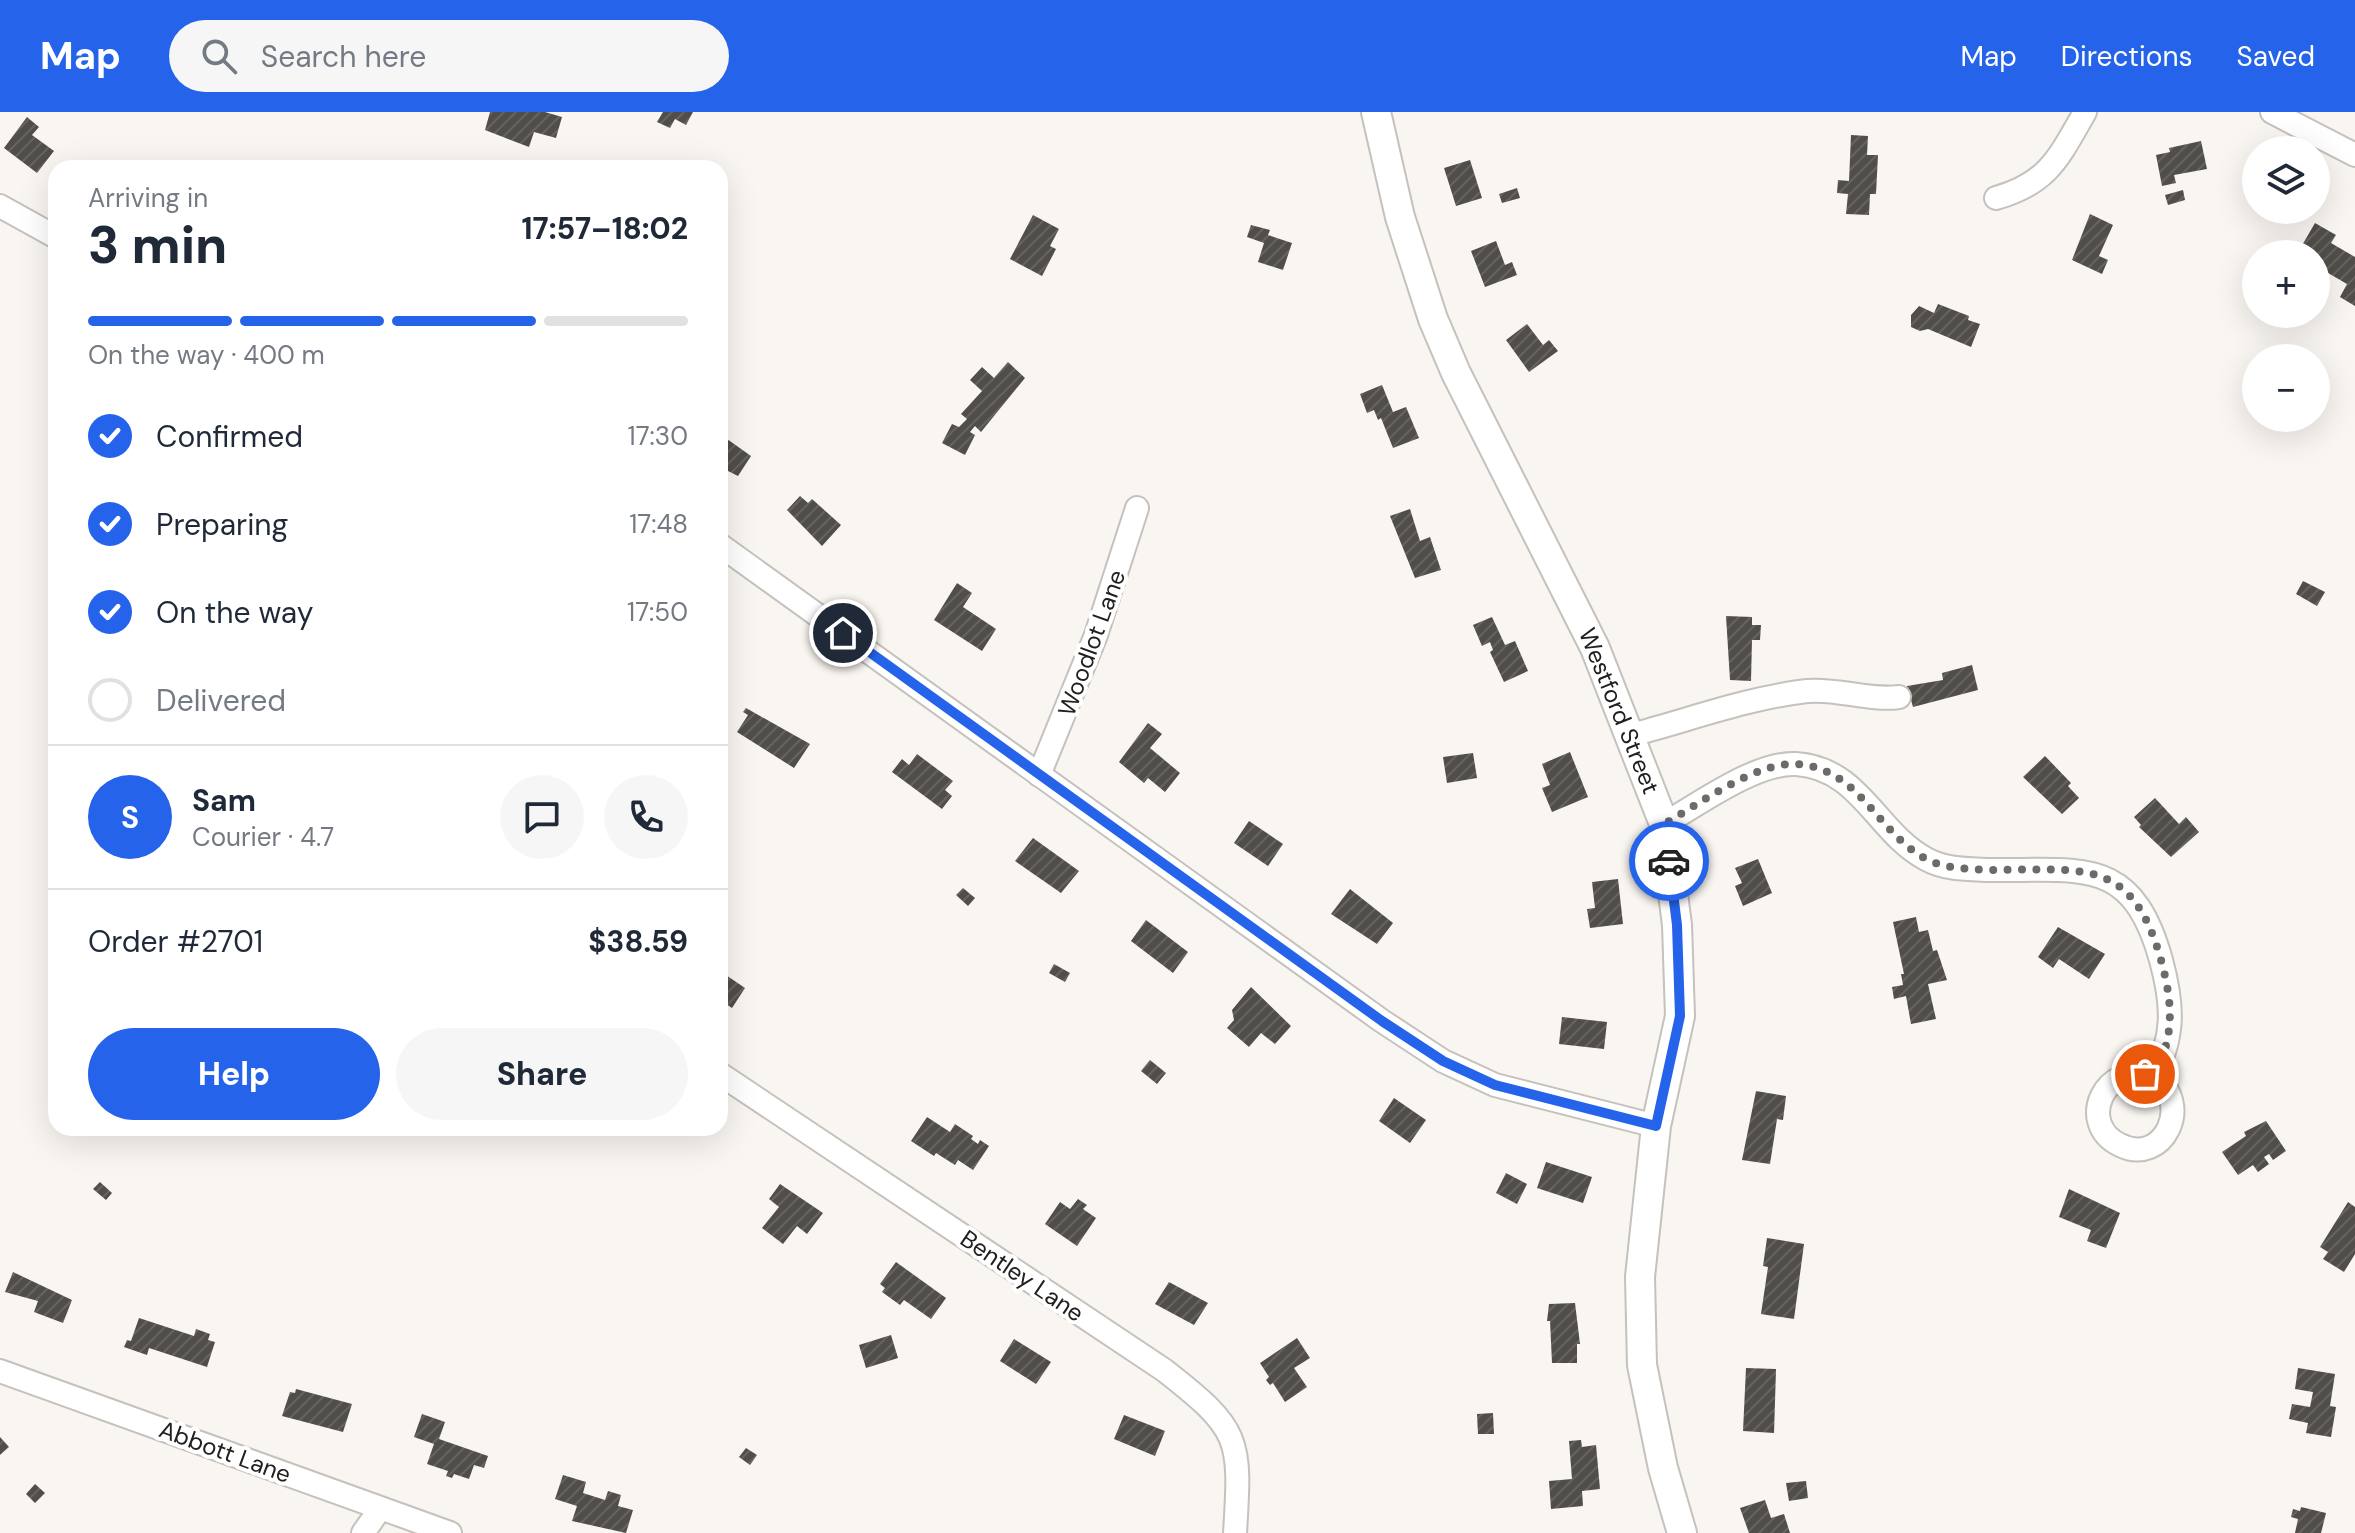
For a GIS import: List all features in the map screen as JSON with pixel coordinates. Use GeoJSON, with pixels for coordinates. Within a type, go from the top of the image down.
{"type":"FeatureCollection","features":[{"type":"Feature","properties":{"kind":"main road","name":"Westford Street"},"geometry":{"type":"LineString","coordinates":[[1376,112],[1400,217],[1433,319],[1456,373],[1566,587],[1631,735],[1664,824],[1677,925],[1680,1016],[1656,1126],[1640,1277],[1642,1365],[1663,1468],[1682,1533]]}},
{"type":"Feature","properties":{"kind":"street"},"geometry":{"type":"LineString","coordinates":[[1996,198],[2034,184],[2047,173],[2085,112]]}},
{"type":"Feature","properties":{"kind":"street"},"geometry":{"type":"LineString","coordinates":[[2272,112],[2355,155]]}},
{"type":"Feature","properties":{"kind":"street"},"geometry":{"type":"LineString","coordinates":[[0,206],[48,233]]}},
{"type":"Feature","properties":{"kind":"street","name":"Woodlot Lane"},"geometry":{"type":"LineString","coordinates":[[1039,775],[1096,635],[1137,508]]}},
{"type":"Feature","properties":{"kind":"street"},"geometry":{"type":"LineString","coordinates":[[728,551],[1382,1021],[1443,1061],[1495,1085],[1656,1126]]}},
{"type":"Feature","properties":{"kind":"street"},"geometry":{"type":"LineString","coordinates":[[1631,735],[1739,704],[1809,691],[1876,700],[1899,697]]}},
{"type":"Feature","properties":{"kind":"street"},"geometry":{"type":"LineString","coordinates":[[1664,824],[1757,772],[1777,765],[1796,764],[1834,775],[1852,787],[1907,845],[1940,864],[1971,869],[2075,871],[2113,880],[2133,897],[2148,920],[2168,987],[2170,1034],[2153,1077]]}},
{"type":"Feature","properties":{"kind":"street","name":"Bentley Lane"},"geometry":{"type":"LineString","coordinates":[[728,1079],[1164,1370],[1202,1400],[1231,1433],[1239,1467],[1235,1533]]}},
{"type":"Feature","properties":{"kind":"street","name":"Abbott Lane"},"geometry":{"type":"LineString","coordinates":[[0,1371],[450,1533]]}},
{"type":"Feature","properties":{"kind":"street"},"geometry":{"type":"LineString","coordinates":[[363,1533],[380,1509]]}},
{"type":"Feature","properties":{"kind":"building"},"geometry":{"type":"Polygon","coordinates":[[[490,112],[545,112],[562,117],[556,138],[534,132],[529,147],[485,130],[490,112]]]}},
{"type":"Feature","properties":{"kind":"building"},"geometry":{"type":"Polygon","coordinates":[[[663,112],[693,112],[686,125],[675,119],[670,128],[657,122],[663,112]]]}},
{"type":"Feature","properties":{"kind":"building"},"geometry":{"type":"Polygon","coordinates":[[[27,117],[39,127],[32,135],[54,151],[37,173],[4,148],[27,117]]]}},
{"type":"Feature","properties":{"kind":"building"},"geometry":{"type":"Polygon","coordinates":[[[1851,135],[1868,136],[1867,155],[1878,155],[1876,194],[1870,194],[1869,215],[1846,214],[1848,194],[1837,193],[1838,180],[1849,181],[1851,135]]]}},
{"type":"Feature","properties":{"kind":"building"},"geometry":{"type":"Polygon","coordinates":[[[2201,141],[2207,169],[2174,175],[2176,183],[2162,186],[2156,155],[2170,152],[2169,148],[2201,141]]]}},
{"type":"Feature","properties":{"kind":"building"},"geometry":{"type":"Polygon","coordinates":[[[1470,160],[1482,198],[1456,206],[1444,168],[1470,160]]]}},
{"type":"Feature","properties":{"kind":"building"},"geometry":{"type":"Polygon","coordinates":[[[1517,188],[1520,198],[1502,203],[1499,194],[1517,188]]]}},
{"type":"Feature","properties":{"kind":"building"},"geometry":{"type":"Polygon","coordinates":[[[2183,190],[2185,200],[2168,205],[2165,195],[2183,190]]]}},
{"type":"Feature","properties":{"kind":"building"},"geometry":{"type":"Polygon","coordinates":[[[2090,214],[2113,225],[2099,256],[2108,260],[2102,274],[2072,260],[2090,214]]]}},
{"type":"Feature","properties":{"kind":"building"},"geometry":{"type":"Polygon","coordinates":[[[1033,215],[1059,229],[1050,246],[1056,249],[1042,276],[1010,259],[1033,215]]]}},
{"type":"Feature","properties":{"kind":"building"},"geometry":{"type":"Polygon","coordinates":[[[2317,224],[2336,235],[2331,243],[2355,257],[2355,306],[2340,297],[2347,284],[2330,274],[2330,240],[2305,240],[2317,224]]]}},
{"type":"Feature","properties":{"kind":"building"},"geometry":{"type":"Polygon","coordinates":[[[1251,225],[1270,230],[1268,235],[1292,243],[1283,270],[1258,262],[1264,243],[1247,237],[1251,225]]]}},
{"type":"Feature","properties":{"kind":"building"},"geometry":{"type":"Polygon","coordinates":[[[1496,241],[1505,265],[1512,262],[1517,275],[1485,287],[1471,251],[1496,241]]]}},
{"type":"Feature","properties":{"kind":"building"},"geometry":{"type":"Polygon","coordinates":[[[1938,304],[1969,316],[1968,320],[1980,324],[1971,347],[1928,329],[1920,331],[1911,327],[1911,315],[1919,306],[1934,313],[1938,304]]]}},
{"type":"Feature","properties":{"kind":"building"},"geometry":{"type":"Polygon","coordinates":[[[1527,324],[1543,345],[1549,340],[1558,351],[1529,372],[1506,340],[1527,324]]]}},
{"type":"Feature","properties":{"kind":"building"},"geometry":{"type":"Polygon","coordinates":[[[1008,362],[1025,378],[981,432],[975,426],[970,432],[975,435],[965,455],[942,443],[952,424],[959,427],[967,419],[961,414],[982,391],[970,380],[982,367],[994,378],[1008,362]]]}},
{"type":"Feature","properties":{"kind":"building"},"geometry":{"type":"Polygon","coordinates":[[[1382,385],[1393,412],[1406,407],[1419,438],[1393,448],[1381,418],[1378,420],[1374,410],[1367,413],[1360,394],[1382,385]]]}},
{"type":"Feature","properties":{"kind":"building"},"geometry":{"type":"Polygon","coordinates":[[[728,440],[751,456],[738,476],[728,471],[728,440]]]}},
{"type":"Feature","properties":{"kind":"building"},"geometry":{"type":"Polygon","coordinates":[[[800,496],[808,503],[812,499],[841,525],[822,546],[787,510],[800,496]]]}},
{"type":"Feature","properties":{"kind":"building"},"geometry":{"type":"Polygon","coordinates":[[[1410,509],[1420,541],[1430,537],[1441,570],[1415,578],[1390,516],[1410,509]]]}},
{"type":"Feature","properties":{"kind":"building"},"geometry":{"type":"Polygon","coordinates":[[[2303,581],[2325,592],[2317,606],[2296,594],[2303,581]]]}},
{"type":"Feature","properties":{"kind":"building"},"geometry":{"type":"Polygon","coordinates":[[[957,583],[972,593],[963,607],[996,629],[982,651],[934,620],[957,583]]]}},
{"type":"Feature","properties":{"kind":"building"},"geometry":{"type":"Polygon","coordinates":[[[1726,616],[1752,617],[1752,625],[1761,625],[1760,640],[1752,640],[1751,681],[1730,680],[1726,616]]]}},
{"type":"Feature","properties":{"kind":"building"},"geometry":{"type":"Polygon","coordinates":[[[1492,617],[1505,645],[1515,641],[1528,671],[1504,682],[1490,652],[1493,650],[1490,642],[1482,646],[1473,625],[1492,617]]]}},
{"type":"Feature","properties":{"kind":"building"},"geometry":{"type":"Polygon","coordinates":[[[1972,665],[1978,690],[1913,707],[1907,686],[1943,680],[1942,673],[1972,665]]]}},
{"type":"Feature","properties":{"kind":"building"},"geometry":{"type":"Polygon","coordinates":[[[746,708],[810,744],[794,768],[737,732],[748,715],[743,712],[746,708]]]}},
{"type":"Feature","properties":{"kind":"building"},"geometry":{"type":"Polygon","coordinates":[[[1148,723],[1162,734],[1150,748],[1180,773],[1165,792],[1148,778],[1144,783],[1119,762],[1148,723]]]}},
{"type":"Feature","properties":{"kind":"building"},"geometry":{"type":"Polygon","coordinates":[[[1570,752],[1588,797],[1552,812],[1542,788],[1550,785],[1542,764],[1570,752]]]}},
{"type":"Feature","properties":{"kind":"building"},"geometry":{"type":"Polygon","coordinates":[[[1473,753],[1477,778],[1447,783],[1443,757],[1473,753]]]}},
{"type":"Feature","properties":{"kind":"building"},"geometry":{"type":"Polygon","coordinates":[[[917,754],[953,781],[945,790],[952,796],[942,809],[892,772],[902,759],[909,765],[917,754]]]}},
{"type":"Feature","properties":{"kind":"building"},"geometry":{"type":"Polygon","coordinates":[[[2045,756],[2071,783],[2068,786],[2079,798],[2062,814],[2023,777],[2045,756]]]}},
{"type":"Feature","properties":{"kind":"building"},"geometry":{"type":"Polygon","coordinates":[[[2155,798],[2179,824],[2186,817],[2199,832],[2171,857],[2139,827],[2141,825],[2134,817],[2155,798]]]}},
{"type":"Feature","properties":{"kind":"building"},"geometry":{"type":"Polygon","coordinates":[[[1249,821],[1283,844],[1268,866],[1234,843],[1249,821]]]}},
{"type":"Feature","properties":{"kind":"building"},"geometry":{"type":"Polygon","coordinates":[[[1033,838],[1079,871],[1061,893],[1015,861],[1033,838]]]}},
{"type":"Feature","properties":{"kind":"building"},"geometry":{"type":"Polygon","coordinates":[[[1758,859],[1772,893],[1743,906],[1735,886],[1742,883],[1735,868],[1758,859]]]}},
{"type":"Feature","properties":{"kind":"building"},"geometry":{"type":"Polygon","coordinates":[[[1618,879],[1623,924],[1590,928],[1587,909],[1595,908],[1592,882],[1618,879]]]}},
{"type":"Feature","properties":{"kind":"building"},"geometry":{"type":"Polygon","coordinates":[[[963,888],[975,898],[968,906],[956,895],[963,888]]]}},
{"type":"Feature","properties":{"kind":"building"},"geometry":{"type":"Polygon","coordinates":[[[1350,889],[1393,923],[1377,944],[1331,914],[1350,889]]]}},
{"type":"Feature","properties":{"kind":"building"},"geometry":{"type":"Polygon","coordinates":[[[1916,917],[1919,932],[1928,930],[1933,951],[1937,950],[1947,980],[1928,984],[1936,1019],[1911,1024],[1906,996],[1894,999],[1892,987],[1903,985],[1901,974],[1904,974],[1893,922],[1916,917]]]}},
{"type":"Feature","properties":{"kind":"building"},"geometry":{"type":"Polygon","coordinates":[[[1146,920],[1188,952],[1173,973],[1131,941],[1146,920]]]}},
{"type":"Feature","properties":{"kind":"building"},"geometry":{"type":"Polygon","coordinates":[[[2058,927],[2105,954],[2089,979],[2059,959],[2053,968],[2038,957],[2058,927]]]}},
{"type":"Feature","properties":{"kind":"building"},"geometry":{"type":"Polygon","coordinates":[[[1054,964],[1070,973],[1065,982],[1049,973],[1054,964]]]}},
{"type":"Feature","properties":{"kind":"building"},"geometry":{"type":"Polygon","coordinates":[[[728,976],[745,988],[732,1008],[728,1005],[728,976]]]}},
{"type":"Feature","properties":{"kind":"building"},"geometry":{"type":"Polygon","coordinates":[[[1251,987],[1291,1026],[1275,1044],[1261,1033],[1249,1047],[1227,1028],[1234,1020],[1232,1010],[1251,987]]]}},
{"type":"Feature","properties":{"kind":"building"},"geometry":{"type":"Polygon","coordinates":[[[1562,1017],[1607,1022],[1604,1049],[1559,1044],[1562,1017]]]}},
{"type":"Feature","properties":{"kind":"building"},"geometry":{"type":"Polygon","coordinates":[[[1150,1060],[1166,1073],[1157,1084],[1141,1071],[1150,1060]]]}},
{"type":"Feature","properties":{"kind":"building"},"geometry":{"type":"Polygon","coordinates":[[[1756,1091],[1786,1096],[1783,1120],[1777,1119],[1770,1164],[1742,1160],[1756,1091]]]}},
{"type":"Feature","properties":{"kind":"building"},"geometry":{"type":"Polygon","coordinates":[[[1394,1098],[1426,1120],[1410,1143],[1379,1121],[1394,1098]]]}},
{"type":"Feature","properties":{"kind":"building"},"geometry":{"type":"Polygon","coordinates":[[[927,1117],[950,1132],[955,1124],[973,1136],[971,1139],[978,1144],[980,1140],[989,1146],[973,1170],[958,1160],[955,1165],[936,1153],[934,1156],[911,1141],[927,1117]]]}},
{"type":"Feature","properties":{"kind":"building"},"geometry":{"type":"Polygon","coordinates":[[[2266,1121],[2286,1151],[2273,1160],[2269,1154],[2264,1157],[2269,1164],[2258,1172],[2253,1165],[2238,1175],[2222,1152],[2246,1136],[2244,1132],[2266,1121]]]}},
{"type":"Feature","properties":{"kind":"building"},"geometry":{"type":"Polygon","coordinates":[[[1546,1162],[1592,1177],[1583,1203],[1537,1188],[1546,1162]]]}},
{"type":"Feature","properties":{"kind":"building"},"geometry":{"type":"Polygon","coordinates":[[[1506,1173],[1527,1184],[1517,1204],[1496,1193],[1506,1173]]]}},
{"type":"Feature","properties":{"kind":"building"},"geometry":{"type":"Polygon","coordinates":[[[100,1182],[112,1193],[106,1200],[93,1189],[100,1182]]]}},
{"type":"Feature","properties":{"kind":"building"},"geometry":{"type":"Polygon","coordinates":[[[780,1184],[823,1213],[807,1234],[797,1226],[783,1244],[762,1228],[779,1207],[769,1199],[780,1184]]]}},
{"type":"Feature","properties":{"kind":"building"},"geometry":{"type":"Polygon","coordinates":[[[2069,1189],[2120,1213],[2106,1248],[2087,1241],[2091,1230],[2059,1217],[2069,1189]]]}},
{"type":"Feature","properties":{"kind":"building"},"geometry":{"type":"Polygon","coordinates":[[[1078,1199],[1087,1205],[1083,1209],[1096,1218],[1077,1246],[1045,1224],[1060,1202],[1070,1209],[1078,1199]]]}},
{"type":"Feature","properties":{"kind":"building"},"geometry":{"type":"Polygon","coordinates":[[[2348,1202],[2355,1207],[2355,1254],[2344,1272],[2323,1259],[2328,1252],[2320,1247],[2348,1202]]]}},
{"type":"Feature","properties":{"kind":"building"},"geometry":{"type":"Polygon","coordinates":[[[1767,1238],[1804,1244],[1794,1319],[1761,1314],[1768,1267],[1763,1266],[1767,1238]]]}},
{"type":"Feature","properties":{"kind":"building"},"geometry":{"type":"Polygon","coordinates":[[[896,1262],[946,1298],[931,1319],[904,1300],[900,1305],[882,1292],[885,1288],[880,1284],[896,1262]]]}},
{"type":"Feature","properties":{"kind":"building"},"geometry":{"type":"Polygon","coordinates":[[[13,1272],[72,1300],[63,1323],[34,1312],[38,1301],[5,1292],[13,1272]]]}},
{"type":"Feature","properties":{"kind":"building"},"geometry":{"type":"Polygon","coordinates":[[[1169,1282],[1208,1303],[1194,1325],[1155,1304],[1169,1282]]]}},
{"type":"Feature","properties":{"kind":"building"},"geometry":{"type":"Polygon","coordinates":[[[1575,1303],[1580,1344],[1577,1344],[1577,1363],[1552,1363],[1550,1321],[1547,1321],[1549,1304],[1575,1303]]]}},
{"type":"Feature","properties":{"kind":"building"},"geometry":{"type":"Polygon","coordinates":[[[139,1318],[194,1336],[196,1329],[210,1334],[208,1340],[215,1342],[207,1367],[149,1348],[147,1355],[124,1347],[127,1340],[131,1341],[139,1318]]]}},
{"type":"Feature","properties":{"kind":"building"},"geometry":{"type":"Polygon","coordinates":[[[891,1335],[898,1358],[866,1368],[859,1345],[891,1335]]]}},
{"type":"Feature","properties":{"kind":"building"},"geometry":{"type":"Polygon","coordinates":[[[1297,1338],[1310,1358],[1294,1368],[1307,1387],[1285,1402],[1273,1383],[1270,1385],[1266,1380],[1269,1377],[1260,1363],[1297,1338]]]}},
{"type":"Feature","properties":{"kind":"building"},"geometry":{"type":"Polygon","coordinates":[[[1014,1339],[1051,1362],[1036,1384],[1000,1361],[1014,1339]]]}},
{"type":"Feature","properties":{"kind":"building"},"geometry":{"type":"Polygon","coordinates":[[[1746,1368],[1776,1369],[1774,1433],[1743,1431],[1746,1368]]]}},
{"type":"Feature","properties":{"kind":"building"},"geometry":{"type":"Polygon","coordinates":[[[2298,1368],[2335,1374],[2330,1406],[2336,1407],[2331,1437],[2306,1433],[2308,1423],[2289,1419],[2292,1404],[2310,1407],[2313,1392],[2295,1389],[2298,1368]]]}},
{"type":"Feature","properties":{"kind":"building"},"geometry":{"type":"Polygon","coordinates":[[[296,1389],[352,1404],[343,1432],[282,1416],[290,1392],[295,1393],[296,1389]]]}},
{"type":"Feature","properties":{"kind":"building"},"geometry":{"type":"Polygon","coordinates":[[[1493,1413],[1494,1434],[1478,1434],[1477,1414],[1493,1413]]]}},
{"type":"Feature","properties":{"kind":"building"},"geometry":{"type":"Polygon","coordinates":[[[422,1414],[445,1422],[439,1439],[488,1456],[484,1468],[474,1465],[469,1479],[454,1474],[452,1478],[446,1476],[448,1471],[427,1464],[434,1444],[414,1437],[422,1414]]]}},
{"type":"Feature","properties":{"kind":"building"},"geometry":{"type":"Polygon","coordinates":[[[1124,1415],[1165,1431],[1155,1456],[1114,1439],[1124,1415]]]}},
{"type":"Feature","properties":{"kind":"building"},"geometry":{"type":"Polygon","coordinates":[[[0,1437],[9,1447],[0,1455],[0,1437]]]}},
{"type":"Feature","properties":{"kind":"building"},"geometry":{"type":"Polygon","coordinates":[[[1581,1440],[1582,1447],[1596,1445],[1600,1489],[1582,1491],[1583,1506],[1551,1509],[1549,1481],[1572,1479],[1569,1441],[1581,1440]]]}},
{"type":"Feature","properties":{"kind":"building"},"geometry":{"type":"Polygon","coordinates":[[[746,1448],[757,1455],[750,1465],[739,1457],[746,1448]]]}},
{"type":"Feature","properties":{"kind":"building"},"geometry":{"type":"Polygon","coordinates":[[[563,1475],[586,1482],[583,1493],[605,1500],[608,1491],[621,1495],[618,1506],[633,1510],[626,1533],[572,1521],[577,1506],[555,1499],[563,1475]]]}},
{"type":"Feature","properties":{"kind":"building"},"geometry":{"type":"Polygon","coordinates":[[[1806,1481],[1808,1498],[1789,1501],[1786,1483],[1806,1481]]]}},
{"type":"Feature","properties":{"kind":"building"},"geometry":{"type":"Polygon","coordinates":[[[35,1484],[45,1493],[35,1503],[26,1494],[35,1484]]]}},
{"type":"Feature","properties":{"kind":"building"},"geometry":{"type":"Polygon","coordinates":[[[1765,1500],[1771,1518],[1784,1514],[1790,1533],[1749,1533],[1740,1508],[1765,1500]]]}},
{"type":"Feature","properties":{"kind":"building"},"geometry":{"type":"Polygon","coordinates":[[[2301,1507],[2326,1513],[2321,1533],[2295,1533],[2298,1519],[2291,1517],[2293,1509],[2300,1511],[2301,1507]]]}},
{"type":"Feature","properties":{"kind":"way so far"},"geometry":{"type":"LineString","coordinates":[[1669,861],[1664,824],[1757,772],[1777,765],[1796,764],[1834,775],[1852,787],[1867,799],[1901,839],[1926,859],[1956,868],[2075,871],[2113,880],[2133,897],[2148,920],[2171,1005],[2172,1022],[2167,1048],[2153,1077],[2145,1074]]}},
{"type":"Feature","properties":{"kind":"route"},"geometry":{"type":"LineString","coordinates":[[843,633],[1382,1021],[1443,1061],[1495,1085],[1656,1126],[1680,1016],[1677,925],[1669,861]]}}]}
